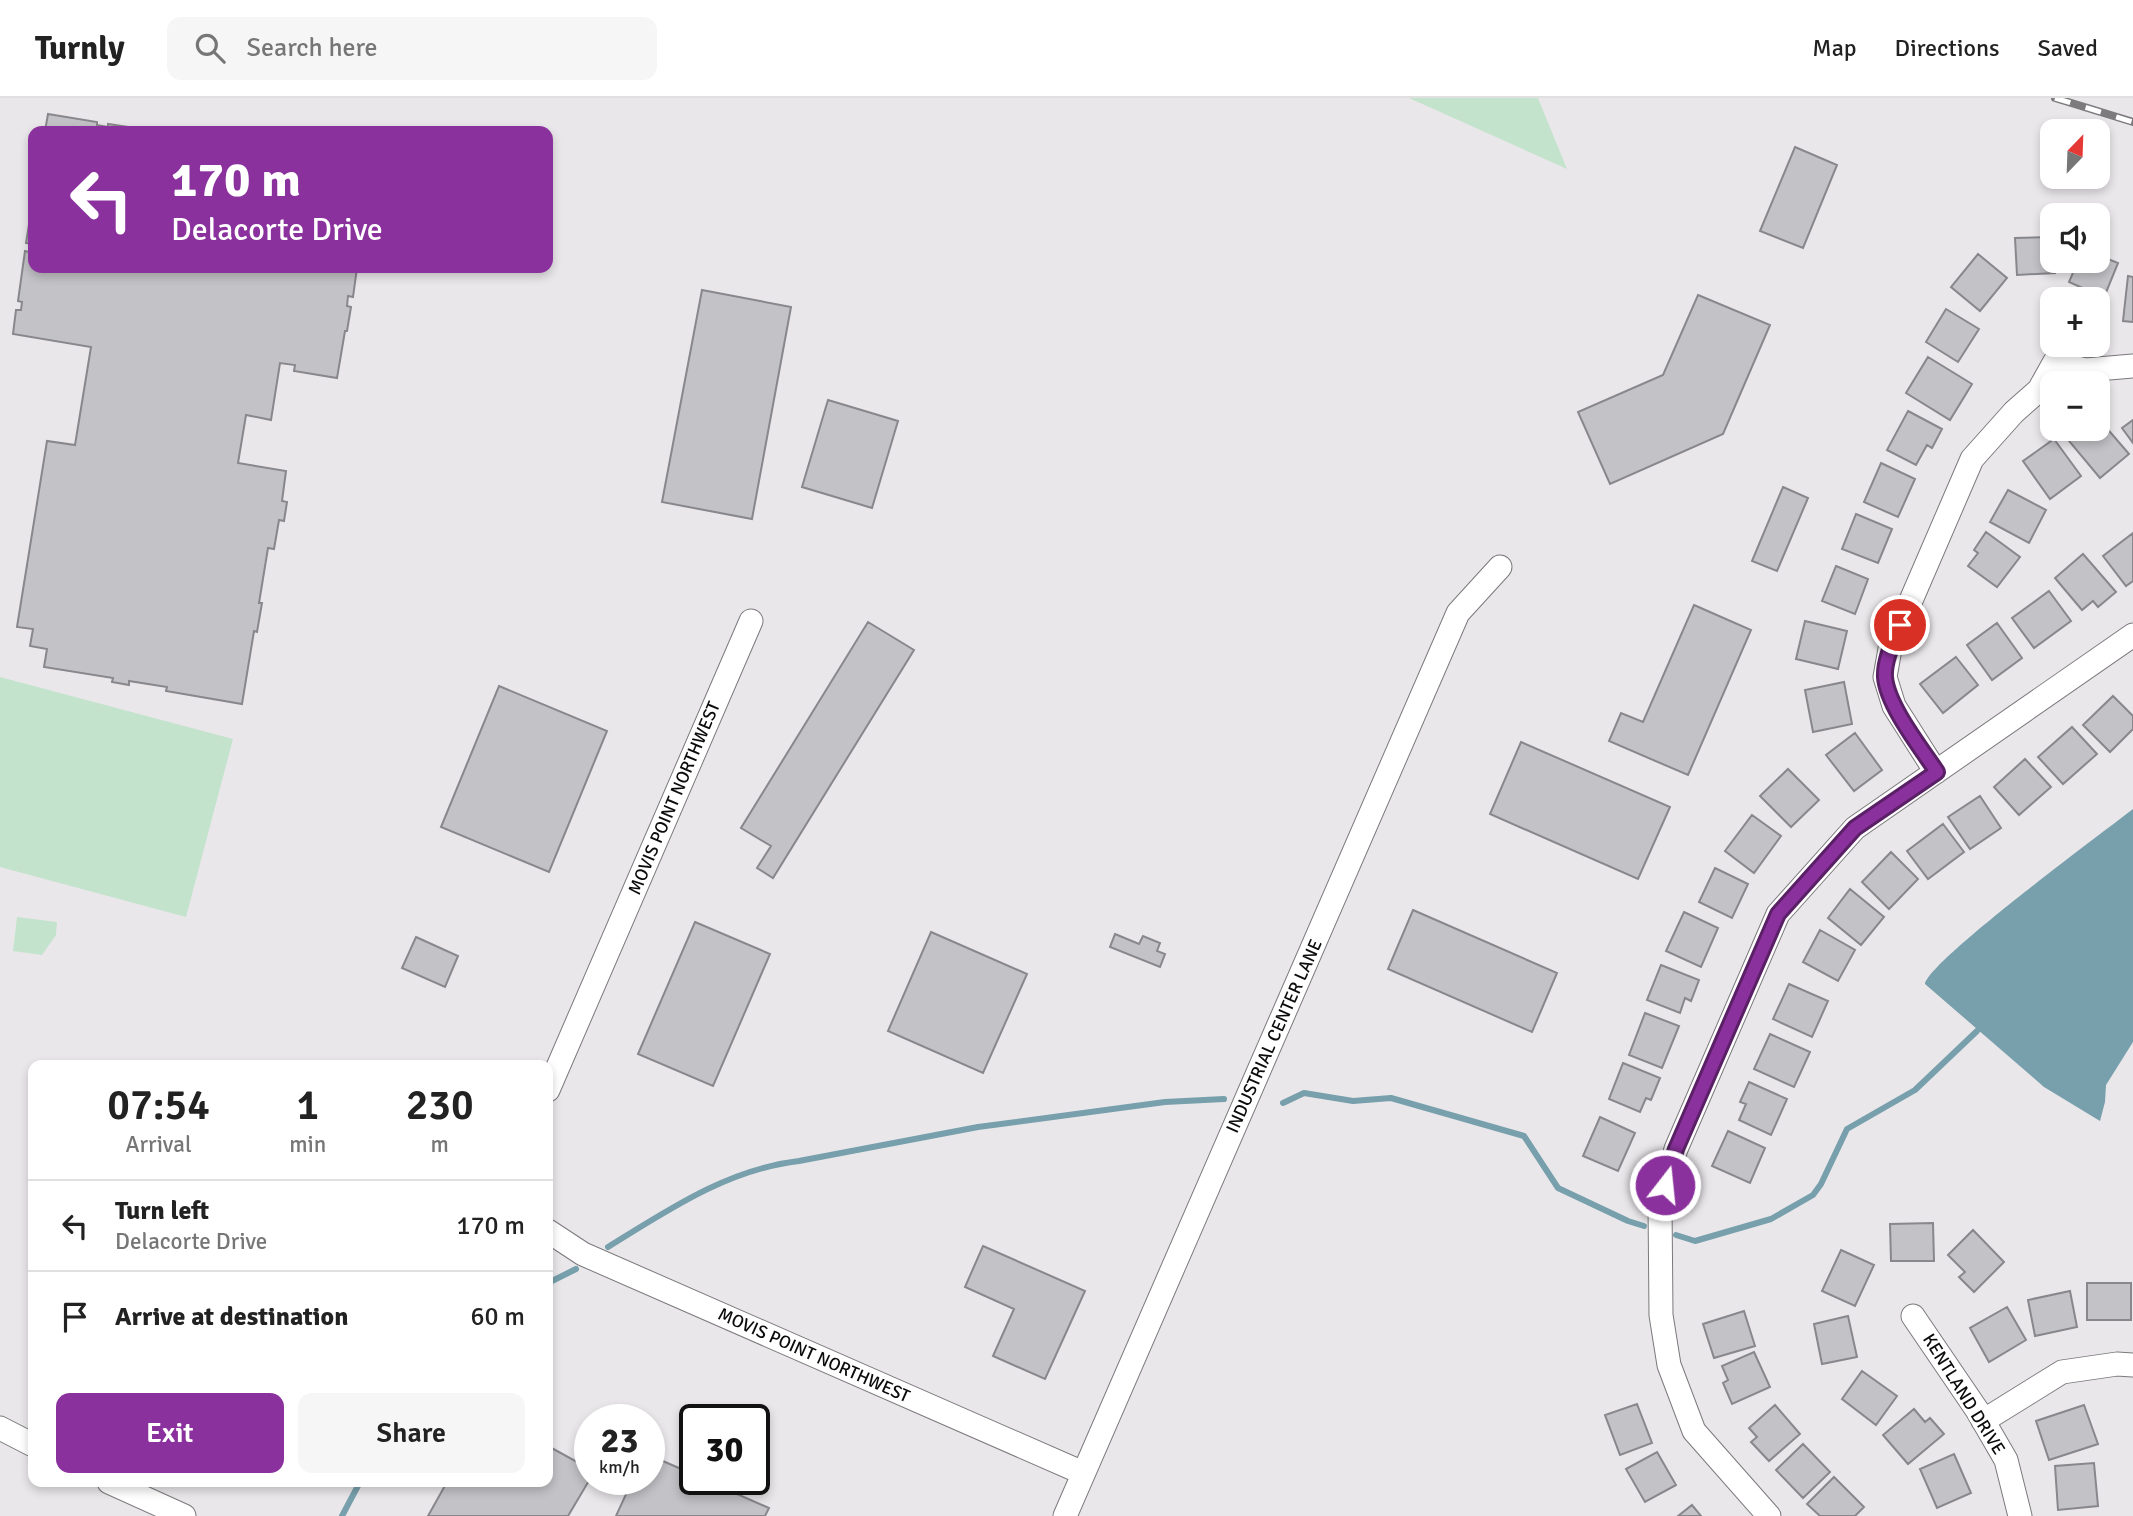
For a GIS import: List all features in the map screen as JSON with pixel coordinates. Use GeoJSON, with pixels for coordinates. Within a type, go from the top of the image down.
{"type":"FeatureCollection","features":[{"type":"Feature","properties":{"kind":"street"},"geometry":{"type":"LineString","coordinates":[[1937,772],[1894,706],[1885,677],[1890,649],[1972,460],[2014,412],[2039,390],[2054,363],[2086,370],[2133,366]]}},
{"type":"Feature","properties":{"kind":"street","name":"INDUSTRIAL CENTER LANE"},"geometry":{"type":"LineString","coordinates":[[1065,1516],[1458,613],[1500,567]]}},
{"type":"Feature","properties":{"kind":"street","name":"MOVIS POINT NORTHWEST"},"geometry":{"type":"LineString","coordinates":[[553,1078],[751,621]]}},
{"type":"Feature","properties":{"kind":"street"},"geometry":{"type":"LineString","coordinates":[[1769,1516],[1694,1431],[1669,1365],[1661,1315],[1660,1203],[1676,1149],[1778,914],[1855,828],[2133,635]]}},
{"type":"Feature","properties":{"kind":"street","name":"MOVIS POINT NORTHWEST"},"geometry":{"type":"LineString","coordinates":[[553,1234],[583,1254],[1083,1473]]}},
{"type":"Feature","properties":{"kind":"street","name":"KENTLAND DRIVE"},"geometry":{"type":"LineString","coordinates":[[1913,1316],[2006,1460],[2020,1516]]}},
{"type":"Feature","properties":{"kind":"street"},"geometry":{"type":"LineString","coordinates":[[1983,1421],[2063,1373],[2118,1364],[2133,1365]]}},
{"type":"Feature","properties":{"kind":"street"},"geometry":{"type":"LineString","coordinates":[[0,1428],[28,1442]]}},
{"type":"Feature","properties":{"kind":"street"},"geometry":{"type":"LineString","coordinates":[[120,1487],[184,1516]]}},
{"type":"Feature","properties":{"kind":"green space"},"geometry":{"type":"Polygon","coordinates":[[[1409,98],[1538,98],[1567,169],[1409,98]]]}},
{"type":"Feature","properties":{"kind":"green space"},"geometry":{"type":"Polygon","coordinates":[[[0,677],[233,739],[186,917],[0,867],[0,677]]]}},
{"type":"Feature","properties":{"kind":"green space"},"geometry":{"type":"Polygon","coordinates":[[[17,917],[57,922],[56,935],[42,955],[13,951],[17,917]]]}},
{"type":"Feature","properties":{"kind":"water"},"geometry":{"type":"Polygon","coordinates":[[[2133,809],[2133,1042],[2106,1085],[2100,1121],[2044,1087],[1925,984],[1955,950],[1985,924],[2133,809]]]}},
{"type":"Feature","properties":{"kind":"building"},"geometry":{"type":"Polygon","coordinates":[[[48,114],[97,122],[97,125],[102,126],[46,126],[48,114]]]}},
{"type":"Feature","properties":{"kind":"building"},"geometry":{"type":"Polygon","coordinates":[[[1795,147],[1837,165],[1803,248],[1760,231],[1795,147]]]}},
{"type":"Feature","properties":{"kind":"building"},"geometry":{"type":"Polygon","coordinates":[[[2040,237],[2040,273],[2055,273],[2017,275],[2015,238],[2040,237]]]}},
{"type":"Feature","properties":{"kind":"building"},"geometry":{"type":"Polygon","coordinates":[[[25,251],[28,252],[28,273],[356,273],[353,297],[348,296],[347,306],[351,307],[337,378],[294,371],[295,365],[280,363],[271,420],[246,415],[238,463],[286,471],[282,501],[287,502],[284,521],[279,520],[274,549],[268,548],[259,603],[262,603],[257,632],[254,631],[242,704],[166,691],[167,687],[129,681],[129,685],[112,682],[113,678],[44,667],[47,649],[30,646],[33,629],[17,627],[47,441],[75,445],[91,347],[13,334],[16,310],[21,310],[22,302],[18,301],[25,251]]]}},
{"type":"Feature","properties":{"kind":"building"},"geometry":{"type":"Polygon","coordinates":[[[1978,254],[2007,278],[1980,311],[1951,287],[1978,254]]]}},
{"type":"Feature","properties":{"kind":"building"},"geometry":{"type":"Polygon","coordinates":[[[2110,260],[2118,263],[2108,287],[2080,287],[2069,282],[2073,273],[2110,273],[2110,260]]]}},
{"type":"Feature","properties":{"kind":"building"},"geometry":{"type":"Polygon","coordinates":[[[2128,276],[2133,277],[2133,322],[2123,321],[2128,276]]]}},
{"type":"Feature","properties":{"kind":"building"},"geometry":{"type":"Polygon","coordinates":[[[702,290],[791,307],[752,519],[662,502],[702,290]]]}},
{"type":"Feature","properties":{"kind":"building"},"geometry":{"type":"Polygon","coordinates":[[[1698,295],[1770,325],[1723,434],[1610,484],[1578,412],[1663,375],[1698,295]]]}},
{"type":"Feature","properties":{"kind":"building"},"geometry":{"type":"Polygon","coordinates":[[[1946,309],[1979,329],[1958,362],[1926,342],[1946,309]]]}},
{"type":"Feature","properties":{"kind":"building"},"geometry":{"type":"Polygon","coordinates":[[[1928,357],[1972,384],[1950,420],[1906,393],[1928,357]]]}},
{"type":"Feature","properties":{"kind":"building"},"geometry":{"type":"Polygon","coordinates":[[[828,400],[898,421],[872,508],[802,487],[828,400]]]}},
{"type":"Feature","properties":{"kind":"building"},"geometry":{"type":"Polygon","coordinates":[[[1908,411],[1942,429],[1932,448],[1927,445],[1916,465],[1887,450],[1908,411]]]}},
{"type":"Feature","properties":{"kind":"building"},"geometry":{"type":"Polygon","coordinates":[[[2133,420],[2133,443],[2122,428],[2133,420]]]}},
{"type":"Feature","properties":{"kind":"building"},"geometry":{"type":"Polygon","coordinates":[[[2110,432],[2129,454],[2100,478],[2069,441],[2110,441],[2110,432]]]}},
{"type":"Feature","properties":{"kind":"building"},"geometry":{"type":"Polygon","coordinates":[[[2051,441],[2055,441],[2081,476],[2050,499],[2023,461],[2051,441]]]}},
{"type":"Feature","properties":{"kind":"building"},"geometry":{"type":"Polygon","coordinates":[[[1881,463],[1915,479],[1898,517],[1864,502],[1881,463]]]}},
{"type":"Feature","properties":{"kind":"building"},"geometry":{"type":"Polygon","coordinates":[[[1783,487],[1808,498],[1777,571],[1752,561],[1783,487]]]}},
{"type":"Feature","properties":{"kind":"building"},"geometry":{"type":"Polygon","coordinates":[[[2008,490],[2046,510],[2029,543],[1990,522],[2008,490]]]}},
{"type":"Feature","properties":{"kind":"building"},"geometry":{"type":"Polygon","coordinates":[[[1856,514],[1892,529],[1878,563],[1842,549],[1856,514]]]}},
{"type":"Feature","properties":{"kind":"building"},"geometry":{"type":"Polygon","coordinates":[[[1986,532],[2020,557],[1997,587],[1968,566],[1978,553],[1974,550],[1986,532]]]}},
{"type":"Feature","properties":{"kind":"building"},"geometry":{"type":"Polygon","coordinates":[[[2133,533],[2133,581],[2126,586],[2103,556],[2133,533]]]}},
{"type":"Feature","properties":{"kind":"building"},"geometry":{"type":"Polygon","coordinates":[[[2083,554],[2116,592],[2098,607],[2093,601],[2082,610],[2055,578],[2083,554]]]}},
{"type":"Feature","properties":{"kind":"building"},"geometry":{"type":"Polygon","coordinates":[[[1836,566],[1868,579],[1855,614],[1822,601],[1836,566]]]}},
{"type":"Feature","properties":{"kind":"building"},"geometry":{"type":"Polygon","coordinates":[[[2049,591],[2071,621],[2034,648],[2012,618],[2049,591]]]}},
{"type":"Feature","properties":{"kind":"building"},"geometry":{"type":"Polygon","coordinates":[[[1694,605],[1751,630],[1688,775],[1609,741],[1621,713],[1643,722],[1694,605]]]}},
{"type":"Feature","properties":{"kind":"building"},"geometry":{"type":"Polygon","coordinates":[[[1805,621],[1847,631],[1838,669],[1796,659],[1805,621]]]}},
{"type":"Feature","properties":{"kind":"building"},"geometry":{"type":"Polygon","coordinates":[[[868,622],[914,650],[773,878],[757,868],[771,846],[741,828],[868,622]]]}},
{"type":"Feature","properties":{"kind":"building"},"geometry":{"type":"Polygon","coordinates":[[[1997,623],[2022,658],[1992,680],[1967,645],[1997,623]]]}},
{"type":"Feature","properties":{"kind":"building"},"geometry":{"type":"Polygon","coordinates":[[[1956,657],[1978,685],[1943,713],[1920,684],[1956,657]]]}},
{"type":"Feature","properties":{"kind":"building"},"geometry":{"type":"Polygon","coordinates":[[[1844,682],[1852,724],[1813,732],[1805,690],[1844,682]]]}},
{"type":"Feature","properties":{"kind":"building"},"geometry":{"type":"Polygon","coordinates":[[[499,686],[607,731],[549,872],[441,827],[499,686]]]}},
{"type":"Feature","properties":{"kind":"building"},"geometry":{"type":"Polygon","coordinates":[[[2113,696],[2133,716],[2133,729],[2110,752],[2083,725],[2113,696]]]}},
{"type":"Feature","properties":{"kind":"building"},"geometry":{"type":"Polygon","coordinates":[[[2072,727],[2097,754],[2063,784],[2038,757],[2072,727]]]}},
{"type":"Feature","properties":{"kind":"building"},"geometry":{"type":"Polygon","coordinates":[[[1855,733],[1882,770],[1854,791],[1826,755],[1855,733]]]}},
{"type":"Feature","properties":{"kind":"building"},"geometry":{"type":"Polygon","coordinates":[[[1521,742],[1670,807],[1638,879],[1490,814],[1521,742]]]}},
{"type":"Feature","properties":{"kind":"building"},"geometry":{"type":"Polygon","coordinates":[[[2025,759],[2051,787],[2019,815],[1994,787],[2025,759]]]}},
{"type":"Feature","properties":{"kind":"building"},"geometry":{"type":"Polygon","coordinates":[[[1788,769],[1819,800],[1791,827],[1760,796],[1788,769]]]}},
{"type":"Feature","properties":{"kind":"building"},"geometry":{"type":"Polygon","coordinates":[[[1980,796],[2001,828],[1970,849],[1948,817],[1980,796]]]}},
{"type":"Feature","properties":{"kind":"building"},"geometry":{"type":"Polygon","coordinates":[[[1752,815],[1781,836],[1754,873],[1725,851],[1752,815]]]}},
{"type":"Feature","properties":{"kind":"building"},"geometry":{"type":"Polygon","coordinates":[[[1943,824],[1964,852],[1928,879],[1907,851],[1943,824]]]}},
{"type":"Feature","properties":{"kind":"building"},"geometry":{"type":"Polygon","coordinates":[[[1891,852],[1918,879],[1889,909],[1862,882],[1891,852]]]}},
{"type":"Feature","properties":{"kind":"building"},"geometry":{"type":"Polygon","coordinates":[[[1715,868],[1748,884],[1732,918],[1699,902],[1715,868]]]}},
{"type":"Feature","properties":{"kind":"building"},"geometry":{"type":"Polygon","coordinates":[[[1850,889],[1884,917],[1861,945],[1828,918],[1850,889]]]}},
{"type":"Feature","properties":{"kind":"building"},"geometry":{"type":"Polygon","coordinates":[[[1413,910],[1557,973],[1532,1032],[1388,969],[1413,910]]]}},
{"type":"Feature","properties":{"kind":"building"},"geometry":{"type":"Polygon","coordinates":[[[1684,912],[1718,928],[1701,967],[1666,951],[1684,912]]]}},
{"type":"Feature","properties":{"kind":"building"},"geometry":{"type":"Polygon","coordinates":[[[695,922],[770,954],[713,1086],[638,1054],[695,922]]]}},
{"type":"Feature","properties":{"kind":"building"},"geometry":{"type":"Polygon","coordinates":[[[1820,930],[1855,950],[1838,981],[1803,962],[1820,930]]]}},
{"type":"Feature","properties":{"kind":"building"},"geometry":{"type":"Polygon","coordinates":[[[931,932],[1027,974],[983,1073],[888,1031],[931,932]]]}},
{"type":"Feature","properties":{"kind":"building"},"geometry":{"type":"Polygon","coordinates":[[[1115,934],[1139,944],[1143,936],[1160,943],[1157,951],[1165,954],[1160,967],[1110,947],[1115,934]]]}},
{"type":"Feature","properties":{"kind":"building"},"geometry":{"type":"Polygon","coordinates":[[[416,937],[458,956],[445,987],[402,968],[416,937]]]}},
{"type":"Feature","properties":{"kind":"building"},"geometry":{"type":"Polygon","coordinates":[[[1661,965],[1699,980],[1691,1001],[1685,998],[1680,1013],[1647,1000],[1661,965]]]}},
{"type":"Feature","properties":{"kind":"building"},"geometry":{"type":"Polygon","coordinates":[[[1789,984],[1828,1001],[1812,1037],[1773,1019],[1789,984]]]}},
{"type":"Feature","properties":{"kind":"building"},"geometry":{"type":"Polygon","coordinates":[[[1645,1013],[1679,1026],[1662,1068],[1629,1055],[1645,1013]]]}},
{"type":"Feature","properties":{"kind":"building"},"geometry":{"type":"Polygon","coordinates":[[[1770,1034],[1810,1052],[1794,1087],[1754,1069],[1770,1034]]]}},
{"type":"Feature","properties":{"kind":"building"},"geometry":{"type":"Polygon","coordinates":[[[1623,1063],[1660,1078],[1651,1100],[1646,1098],[1640,1112],[1609,1099],[1623,1063]]]}},
{"type":"Feature","properties":{"kind":"building"},"geometry":{"type":"Polygon","coordinates":[[[1749,1082],[1787,1099],[1771,1135],[1739,1120],[1746,1104],[1740,1102],[1749,1082]]]}},
{"type":"Feature","properties":{"kind":"building"},"geometry":{"type":"Polygon","coordinates":[[[1600,1117],[1635,1133],[1618,1171],[1583,1156],[1600,1117]]]}},
{"type":"Feature","properties":{"kind":"building"},"geometry":{"type":"Polygon","coordinates":[[[1728,1131],[1765,1148],[1750,1183],[1712,1166],[1728,1131]]]}},
{"type":"Feature","properties":{"kind":"building"},"geometry":{"type":"Polygon","coordinates":[[[1933,1223],[1934,1261],[1891,1261],[1890,1224],[1933,1223]]]}},
{"type":"Feature","properties":{"kind":"building"},"geometry":{"type":"Polygon","coordinates":[[[1973,1230],[2004,1262],[1974,1292],[1959,1277],[1965,1272],[1948,1255],[1973,1230]]]}},
{"type":"Feature","properties":{"kind":"building"},"geometry":{"type":"Polygon","coordinates":[[[983,1246],[1085,1291],[1045,1379],[993,1356],[1014,1309],[965,1287],[983,1246]]]}},
{"type":"Feature","properties":{"kind":"building"},"geometry":{"type":"Polygon","coordinates":[[[1841,1250],[1874,1265],[1855,1306],[1822,1291],[1841,1250]]]}},
{"type":"Feature","properties":{"kind":"building"},"geometry":{"type":"Polygon","coordinates":[[[2087,1283],[2131,1283],[2131,1320],[2087,1320],[2087,1283]]]}},
{"type":"Feature","properties":{"kind":"building"},"geometry":{"type":"Polygon","coordinates":[[[2070,1291],[2077,1327],[2035,1336],[2028,1300],[2070,1291]]]}},
{"type":"Feature","properties":{"kind":"building"},"geometry":{"type":"Polygon","coordinates":[[[2007,1307],[2026,1340],[1989,1362],[1970,1328],[2007,1307]]]}},
{"type":"Feature","properties":{"kind":"building"},"geometry":{"type":"Polygon","coordinates":[[[1744,1311],[1755,1346],[1714,1358],[1703,1324],[1744,1311]]]}},
{"type":"Feature","properties":{"kind":"building"},"geometry":{"type":"Polygon","coordinates":[[[1848,1316],[1857,1357],[1822,1364],[1814,1324],[1848,1316]]]}},
{"type":"Feature","properties":{"kind":"building"},"geometry":{"type":"Polygon","coordinates":[[[1754,1352],[1770,1387],[1732,1404],[1723,1383],[1728,1380],[1722,1366],[1754,1352]]]}},
{"type":"Feature","properties":{"kind":"building"},"geometry":{"type":"Polygon","coordinates":[[[1862,1371],[1897,1396],[1876,1425],[1842,1399],[1862,1371]]]}},
{"type":"Feature","properties":{"kind":"building"},"geometry":{"type":"Polygon","coordinates":[[[1637,1404],[1652,1443],[1620,1455],[1605,1415],[1637,1404]]]}},
{"type":"Feature","properties":{"kind":"building"},"geometry":{"type":"Polygon","coordinates":[[[1775,1405],[1800,1434],[1769,1461],[1751,1442],[1757,1437],[1749,1428],[1775,1405]]]}},
{"type":"Feature","properties":{"kind":"building"},"geometry":{"type":"Polygon","coordinates":[[[2084,1405],[2098,1444],[2049,1460],[2036,1421],[2084,1405]]]}},
{"type":"Feature","properties":{"kind":"building"},"geometry":{"type":"Polygon","coordinates":[[[1914,1409],[1925,1422],[1930,1418],[1944,1434],[1908,1464],[1883,1435],[1914,1409]]]}},
{"type":"Feature","properties":{"kind":"building"},"geometry":{"type":"Polygon","coordinates":[[[1803,1444],[1830,1472],[1803,1498],[1776,1470],[1803,1444]]]}},
{"type":"Feature","properties":{"kind":"building"},"geometry":{"type":"Polygon","coordinates":[[[553,1449],[574,1460],[574,1495],[580,1495],[568,1516],[428,1516],[444,1487],[553,1487],[553,1449]]]}},
{"type":"Feature","properties":{"kind":"building"},"geometry":{"type":"Polygon","coordinates":[[[1657,1452],[1676,1485],[1645,1502],[1626,1469],[1657,1452]]]}},
{"type":"Feature","properties":{"kind":"building"},"geometry":{"type":"Polygon","coordinates":[[[1954,1454],[1971,1493],[1937,1508],[1920,1469],[1954,1454]]]}},
{"type":"Feature","properties":{"kind":"building"},"geometry":{"type":"Polygon","coordinates":[[[665,1462],[679,1468],[679,1495],[739,1495],[769,1508],[765,1516],[616,1516],[626,1495],[665,1495],[665,1462]]]}},
{"type":"Feature","properties":{"kind":"building"},"geometry":{"type":"Polygon","coordinates":[[[2094,1463],[2098,1506],[2058,1510],[2055,1466],[2094,1463]]]}},
{"type":"Feature","properties":{"kind":"building"},"geometry":{"type":"Polygon","coordinates":[[[1834,1477],[1864,1507],[1855,1516],[1820,1516],[1807,1504],[1834,1477]]]}},
{"type":"Feature","properties":{"kind":"building"},"geometry":{"type":"Polygon","coordinates":[[[1692,1505],[1701,1516],[1678,1516],[1692,1505]]]}},
{"type":"Feature","properties":{"kind":"waterway"},"geometry":{"type":"LineString","coordinates":[[1676,1235],[1695,1241],[1771,1219],[1813,1195],[1847,1129],[1915,1090],[1977,1031]]}},
{"type":"Feature","properties":{"kind":"waterway"},"geometry":{"type":"LineString","coordinates":[[1283,1103],[1304,1093],[1353,1101],[1391,1098],[1524,1136],[1558,1188],[1644,1226]]}},
{"type":"Feature","properties":{"kind":"waterway"},"geometry":{"type":"LineString","coordinates":[[608,1247],[699,1193],[773,1165],[978,1127],[1165,1102],[1224,1099]]}},
{"type":"Feature","properties":{"kind":"waterway"},"geometry":{"type":"LineString","coordinates":[[553,1280],[576,1269]]}},
{"type":"Feature","properties":{"kind":"waterway"},"geometry":{"type":"LineString","coordinates":[[342,1516],[357,1487]]}},
{"type":"Feature","properties":{"kind":"railway"},"geometry":{"type":"LineString","coordinates":[[2055,98],[2133,122]]}},
{"type":"Feature","properties":{"kind":"route"},"geometry":{"type":"LineString","coordinates":[[1665,1185],[1676,1149],[1778,914],[1855,828],[1937,772],[1894,706],[1885,677],[1890,649],[1900,625]]}}]}
